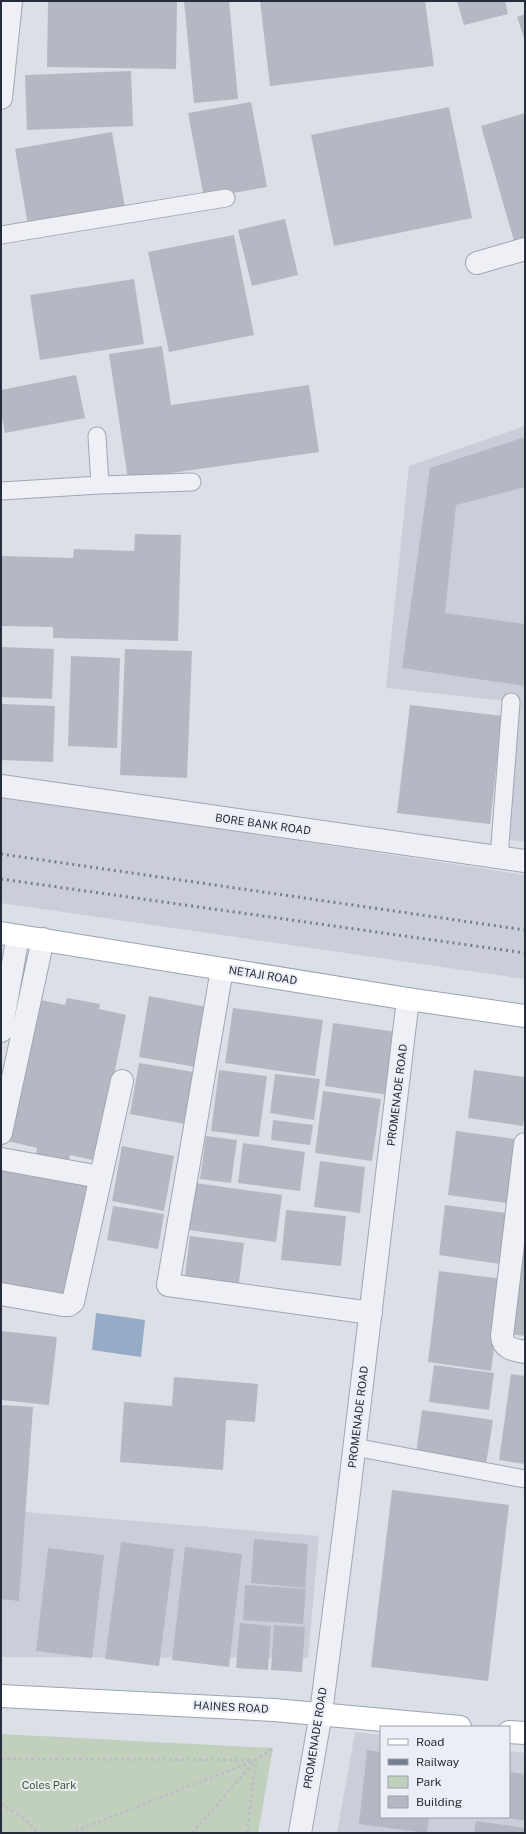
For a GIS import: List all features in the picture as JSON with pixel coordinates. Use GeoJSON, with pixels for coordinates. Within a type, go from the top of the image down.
{"type":"FeatureCollection","features":[{"type":"Feature","properties":{"kind":"main road","name":"NETAJI ROAD"},"geometry":{"type":"LineString","coordinates":[[9,934],[408,999],[525,1016]]}},
{"type":"Feature","properties":{"kind":"main road","name":"HAINES ROAD"},"geometry":{"type":"LineString","coordinates":[[1,1696],[320,1713],[450,1726]]}},
{"type":"Feature","properties":{"kind":"main road"},"geometry":{"type":"LineString","coordinates":[[510,1732],[525,1734]]}},
{"type":"Feature","properties":{"kind":"street"},"geometry":{"type":"LineString","coordinates":[[1,98],[11,1]]}},
{"type":"Feature","properties":{"kind":"street"},"geometry":{"type":"LineString","coordinates":[[477,263],[525,249]]}},
{"type":"Feature","properties":{"kind":"street","name":"BORE BANK ROAD"},"geometry":{"type":"LineString","coordinates":[[1,786],[525,861]]}},
{"type":"Feature","properties":{"kind":"street"},"geometry":{"type":"LineString","coordinates":[[1,1031],[9,934]]}},
{"type":"Feature","properties":{"kind":"street"},"geometry":{"type":"LineString","coordinates":[[1,1133],[43,939]]}},
{"type":"Feature","properties":{"kind":"street"},"geometry":{"type":"LineString","coordinates":[[222,969],[168,1285],[371,1313]]}},
{"type":"Feature","properties":{"kind":"street","name":"PROMENADE ROAD"},"geometry":{"type":"LineString","coordinates":[[300,1833],[320,1713],[371,1313],[408,999]]}},
{"type":"Feature","properties":{"kind":"street"},"geometry":{"type":"LineString","coordinates":[[1,1294],[63,1305],[69,1305],[73,1302],[122,1081]]}},
{"type":"Feature","properties":{"kind":"street"},"geometry":{"type":"LineString","coordinates":[[525,1144],[502,1336],[502,1342],[508,1348],[525,1352]]}},
{"type":"Feature","properties":{"kind":"street"},"geometry":{"type":"LineString","coordinates":[[1,1159],[100,1177]]}},
{"type":"Feature","properties":{"kind":"lane"},"geometry":{"type":"LineString","coordinates":[[1,235],[226,198]]}},
{"type":"Feature","properties":{"kind":"lane"},"geometry":{"type":"LineString","coordinates":[[97,436],[100,485]]}},
{"type":"Feature","properties":{"kind":"lane"},"geometry":{"type":"LineString","coordinates":[[1,491],[100,485],[192,482]]}},
{"type":"Feature","properties":{"kind":"lane"},"geometry":{"type":"LineString","coordinates":[[499,857],[511,702]]}},
{"type":"Feature","properties":{"kind":"lane"},"geometry":{"type":"LineString","coordinates":[[354,1447],[525,1479]]}},
{"type":"Feature","properties":{"kind":"path"},"geometry":{"type":"LineString","coordinates":[[192,1833],[256,1760],[272,1748]]}},
{"type":"Feature","properties":{"kind":"path"},"geometry":{"type":"LineString","coordinates":[[1,1759],[256,1760]]}},
{"type":"Feature","properties":{"kind":"path"},"geometry":{"type":"LineString","coordinates":[[70,1833],[256,1760]]}},
{"type":"Feature","properties":{"kind":"path"},"geometry":{"type":"LineString","coordinates":[[247,1833],[256,1760]]}},
{"type":"Feature","properties":{"kind":"path"},"geometry":{"type":"LineString","coordinates":[[1,1804],[24,1818],[37,1833]]}},
{"type":"Feature","properties":{"kind":"shaded area"},"geometry":{"type":"Polygon","coordinates":[[[525,426],[525,842],[496,838],[506,701],[386,688],[409,466],[525,426]]]}},
{"type":"Feature","properties":{"kind":"shaded area"},"geometry":{"type":"Polygon","coordinates":[[[1,796],[525,875],[525,979],[1,903],[1,796]]]}},
{"type":"Feature","properties":{"kind":"shaded area"},"geometry":{"type":"Polygon","coordinates":[[[1,1510],[319,1536],[308,1658],[1,1657],[1,1510]]]}},
{"type":"Feature","properties":{"kind":"shaded area"},"geometry":{"type":"Polygon","coordinates":[[[355,1732],[380,1735],[380,1818],[510,1818],[510,1751],[525,1753],[525,1833],[337,1833],[355,1732]]]}},
{"type":"Feature","properties":{"kind":"green space","name":"Coles Park"},"geometry":{"type":"Polygon","coordinates":[[[1,1734],[273,1748],[258,1833],[1,1833],[1,1734]]]}},
{"type":"Feature","properties":{"kind":"water"},"geometry":{"type":"Polygon","coordinates":[[[96,1313],[145,1320],[141,1357],[92,1350],[96,1313]]]}},
{"type":"Feature","properties":{"kind":"building"},"geometry":{"type":"Polygon","coordinates":[[[48,1],[177,1],[176,69],[47,67],[48,1]]]}},
{"type":"Feature","properties":{"kind":"building"},"geometry":{"type":"Polygon","coordinates":[[[184,1],[229,1],[238,99],[194,103],[184,1]]]}},
{"type":"Feature","properties":{"kind":"building"},"geometry":{"type":"Polygon","coordinates":[[[260,1],[425,1],[434,66],[270,86],[260,1]]]}},
{"type":"Feature","properties":{"kind":"building"},"geometry":{"type":"Polygon","coordinates":[[[457,1],[505,1],[508,14],[464,25],[457,1]]]}},
{"type":"Feature","properties":{"kind":"building"},"geometry":{"type":"Polygon","coordinates":[[[525,14],[525,41],[517,17],[525,14]]]}},
{"type":"Feature","properties":{"kind":"building"},"geometry":{"type":"Polygon","coordinates":[[[131,71],[133,126],[27,130],[25,75],[131,71]]]}},
{"type":"Feature","properties":{"kind":"building"},"geometry":{"type":"Polygon","coordinates":[[[251,102],[267,187],[204,198],[188,113],[251,102]]]}},
{"type":"Feature","properties":{"kind":"building"},"geometry":{"type":"Polygon","coordinates":[[[449,107],[472,218],[334,246],[311,135],[449,107]]]}},
{"type":"Feature","properties":{"kind":"building"},"geometry":{"type":"Polygon","coordinates":[[[525,113],[525,238],[514,241],[481,126],[525,113]]]}},
{"type":"Feature","properties":{"kind":"building"},"geometry":{"type":"Polygon","coordinates":[[[112,132],[125,208],[28,225],[15,149],[112,132]]]}},
{"type":"Feature","properties":{"kind":"building"},"geometry":{"type":"Polygon","coordinates":[[[285,219],[298,275],[252,286],[238,230],[285,219]]]}},
{"type":"Feature","properties":{"kind":"building"},"geometry":{"type":"Polygon","coordinates":[[[234,235],[254,335],[169,352],[148,252],[234,235]]]}},
{"type":"Feature","properties":{"kind":"building"},"geometry":{"type":"Polygon","coordinates":[[[134,279],[144,344],[40,360],[30,295],[134,279]]]}},
{"type":"Feature","properties":{"kind":"building"},"geometry":{"type":"Polygon","coordinates":[[[162,346],[171,405],[309,385],[319,452],[128,479],[109,354],[162,346]]]}},
{"type":"Feature","properties":{"kind":"building"},"geometry":{"type":"Polygon","coordinates":[[[76,375],[85,418],[5,433],[1,412],[1,390],[76,375]]]}},
{"type":"Feature","properties":{"kind":"building"},"geometry":{"type":"Polygon","coordinates":[[[525,437],[525,487],[456,505],[445,613],[525,624],[525,686],[402,668],[430,468],[525,437]]]}},
{"type":"Feature","properties":{"kind":"building"},"geometry":{"type":"Polygon","coordinates":[[[135,534],[181,535],[178,641],[53,638],[53,627],[1,626],[1,556],[73,558],[74,549],[134,551],[135,534]]]}},
{"type":"Feature","properties":{"kind":"building"},"geometry":{"type":"Polygon","coordinates":[[[1,647],[54,649],[52,699],[1,697],[1,647]]]}},
{"type":"Feature","properties":{"kind":"building"},"geometry":{"type":"Polygon","coordinates":[[[125,649],[192,651],[187,778],[120,775],[125,649]]]}},
{"type":"Feature","properties":{"kind":"building"},"geometry":{"type":"Polygon","coordinates":[[[71,656],[120,658],[117,748],[68,746],[71,656]]]}},
{"type":"Feature","properties":{"kind":"building"},"geometry":{"type":"Polygon","coordinates":[[[1,704],[55,706],[53,762],[1,760],[1,704]]]}},
{"type":"Feature","properties":{"kind":"building"},"geometry":{"type":"Polygon","coordinates":[[[410,705],[502,716],[490,824],[397,813],[410,705]]]}},
{"type":"Feature","properties":{"kind":"building"},"geometry":{"type":"Polygon","coordinates":[[[149,996],[207,1007],[196,1067],[139,1057],[149,996]]]}},
{"type":"Feature","properties":{"kind":"building"},"geometry":{"type":"Polygon","coordinates":[[[67,998],[100,1004],[99,1009],[126,1015],[97,1161],[70,1155],[69,1160],[36,1154],[37,1148],[8,1141],[36,999],[65,1005],[67,998]]]}},
{"type":"Feature","properties":{"kind":"building"},"geometry":{"type":"Polygon","coordinates":[[[233,1008],[323,1020],[315,1076],[225,1063],[233,1008]]]}},
{"type":"Feature","properties":{"kind":"building"},"geometry":{"type":"Polygon","coordinates":[[[333,1023],[397,1032],[389,1095],[325,1086],[333,1023]]]}},
{"type":"Feature","properties":{"kind":"building"},"geometry":{"type":"Polygon","coordinates":[[[139,1063],[194,1072],[185,1124],[130,1114],[139,1063]]]}},
{"type":"Feature","properties":{"kind":"building"},"geometry":{"type":"Polygon","coordinates":[[[219,1070],[267,1076],[259,1137],[211,1131],[219,1070]]]}},
{"type":"Feature","properties":{"kind":"building"},"geometry":{"type":"Polygon","coordinates":[[[474,1070],[525,1077],[525,1112],[523,1126],[468,1118],[474,1070]]]}},
{"type":"Feature","properties":{"kind":"building"},"geometry":{"type":"Polygon","coordinates":[[[275,1074],[320,1079],[314,1120],[270,1113],[275,1074]]]}},
{"type":"Feature","properties":{"kind":"building"},"geometry":{"type":"Polygon","coordinates":[[[323,1091],[381,1099],[372,1161],[315,1153],[323,1091]]]}},
{"type":"Feature","properties":{"kind":"building"},"geometry":{"type":"Polygon","coordinates":[[[273,1120],[313,1125],[310,1145],[271,1140],[273,1120]]]}},
{"type":"Feature","properties":{"kind":"building"},"geometry":{"type":"Polygon","coordinates":[[[456,1131],[522,1140],[514,1204],[448,1195],[456,1131]]]}},
{"type":"Feature","properties":{"kind":"building"},"geometry":{"type":"Polygon","coordinates":[[[206,1136],[237,1140],[231,1183],[200,1179],[206,1136]]]}},
{"type":"Feature","properties":{"kind":"building"},"geometry":{"type":"Polygon","coordinates":[[[243,1143],[305,1152],[300,1191],[238,1183],[243,1143]]]}},
{"type":"Feature","properties":{"kind":"building"},"geometry":{"type":"Polygon","coordinates":[[[122,1146],[174,1156],[164,1211],[112,1201],[122,1146]]]}},
{"type":"Feature","properties":{"kind":"building"},"geometry":{"type":"Polygon","coordinates":[[[320,1161],[365,1167],[360,1213],[314,1207],[320,1161]]]}},
{"type":"Feature","properties":{"kind":"building"},"geometry":{"type":"Polygon","coordinates":[[[1,1166],[92,1183],[70,1299],[1,1285],[1,1166]]]}},
{"type":"Feature","properties":{"kind":"building"},"geometry":{"type":"Polygon","coordinates":[[[195,1183],[282,1195],[276,1242],[189,1230],[195,1183]]]}},
{"type":"Feature","properties":{"kind":"building"},"geometry":{"type":"Polygon","coordinates":[[[445,1205],[513,1214],[507,1265],[439,1255],[445,1205]]]}},
{"type":"Feature","properties":{"kind":"building"},"geometry":{"type":"Polygon","coordinates":[[[113,1206],[164,1214],[158,1249],[107,1240],[113,1206]]]}},
{"type":"Feature","properties":{"kind":"building"},"geometry":{"type":"Polygon","coordinates":[[[286,1210],[346,1216],[341,1266],[281,1260],[286,1210]]]}},
{"type":"Feature","properties":{"kind":"building"},"geometry":{"type":"Polygon","coordinates":[[[525,1218],[525,1336],[509,1334],[525,1218]]]}},
{"type":"Feature","properties":{"kind":"building"},"geometry":{"type":"Polygon","coordinates":[[[190,1236],[244,1243],[238,1290],[184,1283],[190,1236]]]}},
{"type":"Feature","properties":{"kind":"building"},"geometry":{"type":"Polygon","coordinates":[[[439,1271],[503,1279],[491,1371],[428,1362],[439,1271]]]}},
{"type":"Feature","properties":{"kind":"building"},"geometry":{"type":"Polygon","coordinates":[[[1,1331],[57,1337],[49,1405],[1,1400],[1,1331]]]}},
{"type":"Feature","properties":{"kind":"building"},"geometry":{"type":"Polygon","coordinates":[[[434,1365],[494,1373],[489,1410],[429,1402],[434,1365]]]}},
{"type":"Feature","properties":{"kind":"building"},"geometry":{"type":"Polygon","coordinates":[[[511,1374],[525,1376],[525,1464],[499,1460],[511,1374]]]}},
{"type":"Feature","properties":{"kind":"building"},"geometry":{"type":"Polygon","coordinates":[[[174,1377],[258,1384],[255,1422],[226,1420],[223,1470],[120,1462],[124,1402],[172,1406],[174,1377]]]}},
{"type":"Feature","properties":{"kind":"building"},"geometry":{"type":"Polygon","coordinates":[[[1,1405],[33,1407],[19,1601],[1,1599],[1,1405]]]}},
{"type":"Feature","properties":{"kind":"building"},"geometry":{"type":"Polygon","coordinates":[[[422,1410],[493,1420],[486,1465],[416,1454],[422,1410]]]}},
{"type":"Feature","properties":{"kind":"building"},"geometry":{"type":"Polygon","coordinates":[[[392,1490],[509,1505],[488,1681],[371,1667],[392,1490]]]}},
{"type":"Feature","properties":{"kind":"building"},"geometry":{"type":"Polygon","coordinates":[[[254,1539],[308,1544],[305,1588],[251,1583],[254,1539]]]}},
{"type":"Feature","properties":{"kind":"building"},"geometry":{"type":"Polygon","coordinates":[[[121,1542],[174,1549],[159,1666],[105,1659],[121,1542]]]}},
{"type":"Feature","properties":{"kind":"building"},"geometry":{"type":"Polygon","coordinates":[[[185,1547],[242,1554],[229,1667],[172,1660],[185,1547]]]}},
{"type":"Feature","properties":{"kind":"building"},"geometry":{"type":"Polygon","coordinates":[[[48,1548],[104,1555],[92,1658],[36,1651],[48,1548]]]}},
{"type":"Feature","properties":{"kind":"building"},"geometry":{"type":"Polygon","coordinates":[[[245,1585],[306,1589],[303,1624],[243,1620],[245,1585]]]}},
{"type":"Feature","properties":{"kind":"building"},"geometry":{"type":"Polygon","coordinates":[[[240,1623],[271,1626],[268,1670],[236,1668],[240,1623]]]}},
{"type":"Feature","properties":{"kind":"building"},"geometry":{"type":"Polygon","coordinates":[[[274,1625],[305,1627],[302,1672],[271,1670],[274,1625]]]}},
{"type":"Feature","properties":{"kind":"building"},"geometry":{"type":"Polygon","coordinates":[[[367,1750],[380,1752],[380,1818],[429,1818],[427,1833],[359,1824],[367,1750]]]}},
{"type":"Feature","properties":{"kind":"building"},"geometry":{"type":"Polygon","coordinates":[[[510,1772],[525,1774],[525,1821],[509,1818],[510,1772]]]}},
{"type":"Feature","properties":{"kind":"building"},"geometry":{"type":"Polygon","coordinates":[[[476,1821],[525,1828],[525,1833],[474,1833],[476,1821]]]}},
{"type":"Feature","properties":{"kind":"railway"},"geometry":{"type":"LineString","coordinates":[[1,854],[525,930]]}},
{"type":"Feature","properties":{"kind":"railway"},"geometry":{"type":"LineString","coordinates":[[1,879],[525,953]]}}]}
